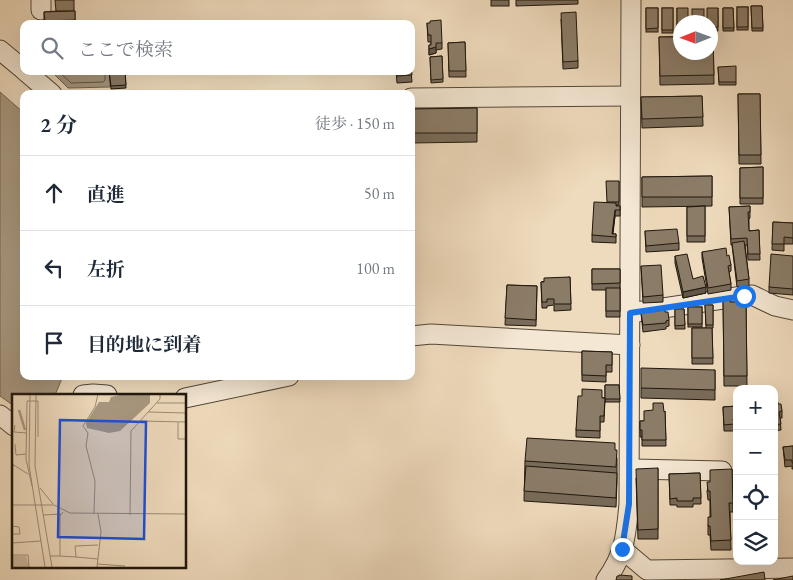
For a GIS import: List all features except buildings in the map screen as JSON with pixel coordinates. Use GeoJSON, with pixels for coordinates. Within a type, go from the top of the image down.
{"type":"FeatureCollection","features":[{"type":"Feature","properties":{"kind":"street"},"geometry":{"type":"LineString","coordinates":[[606,580],[621,556],[629,504],[631,0]]}},
{"type":"Feature","properties":{"kind":"street"},"geometry":{"type":"LineString","coordinates":[[0,50],[20,68]]}},
{"type":"Feature","properties":{"kind":"street"},"geometry":{"type":"LineString","coordinates":[[29,75],[47,90]]}},
{"type":"Feature","properties":{"kind":"street"},"geometry":{"type":"LineString","coordinates":[[415,98],[630,96]]}},
{"type":"Feature","properties":{"kind":"street"},"geometry":{"type":"LineString","coordinates":[[630,313],[744,296],[752,296],[775,306],[793,310]]}},
{"type":"Feature","properties":{"kind":"street"},"geometry":{"type":"LineString","coordinates":[[415,336],[431,334],[630,345]]}},
{"type":"Feature","properties":{"kind":"street"},"geometry":{"type":"LineString","coordinates":[[186,398],[270,380]]}},
{"type":"Feature","properties":{"kind":"street"},"geometry":{"type":"LineString","coordinates":[[0,415],[12,424]]}},
{"type":"Feature","properties":{"kind":"street"},"geometry":{"type":"LineString","coordinates":[[629,469],[722,471]]}},
{"type":"Feature","properties":{"kind":"street"},"geometry":{"type":"LineString","coordinates":[[622,549],[647,570],[793,568]]}},
{"type":"Feature","properties":{"kind":"street"},"geometry":{"type":"LineString","coordinates":[[637,561],[637,580]]}},
{"type":"Feature","properties":{"kind":"water"},"geometry":{"type":"Polygon","coordinates":[[[55,75],[110,75],[110,87],[68,88],[55,75]]]}},
{"type":"Feature","properties":{"kind":"water"},"geometry":{"type":"Polygon","coordinates":[[[0,92],[20,110],[20,380],[61,380],[55,394],[12,394],[12,405],[0,396],[0,92]]]}},
{"type":"Feature","properties":{"kind":"route"},"geometry":{"type":"LineString","coordinates":[[622,549],[629,504],[630,313],[744,296]]}}]}
